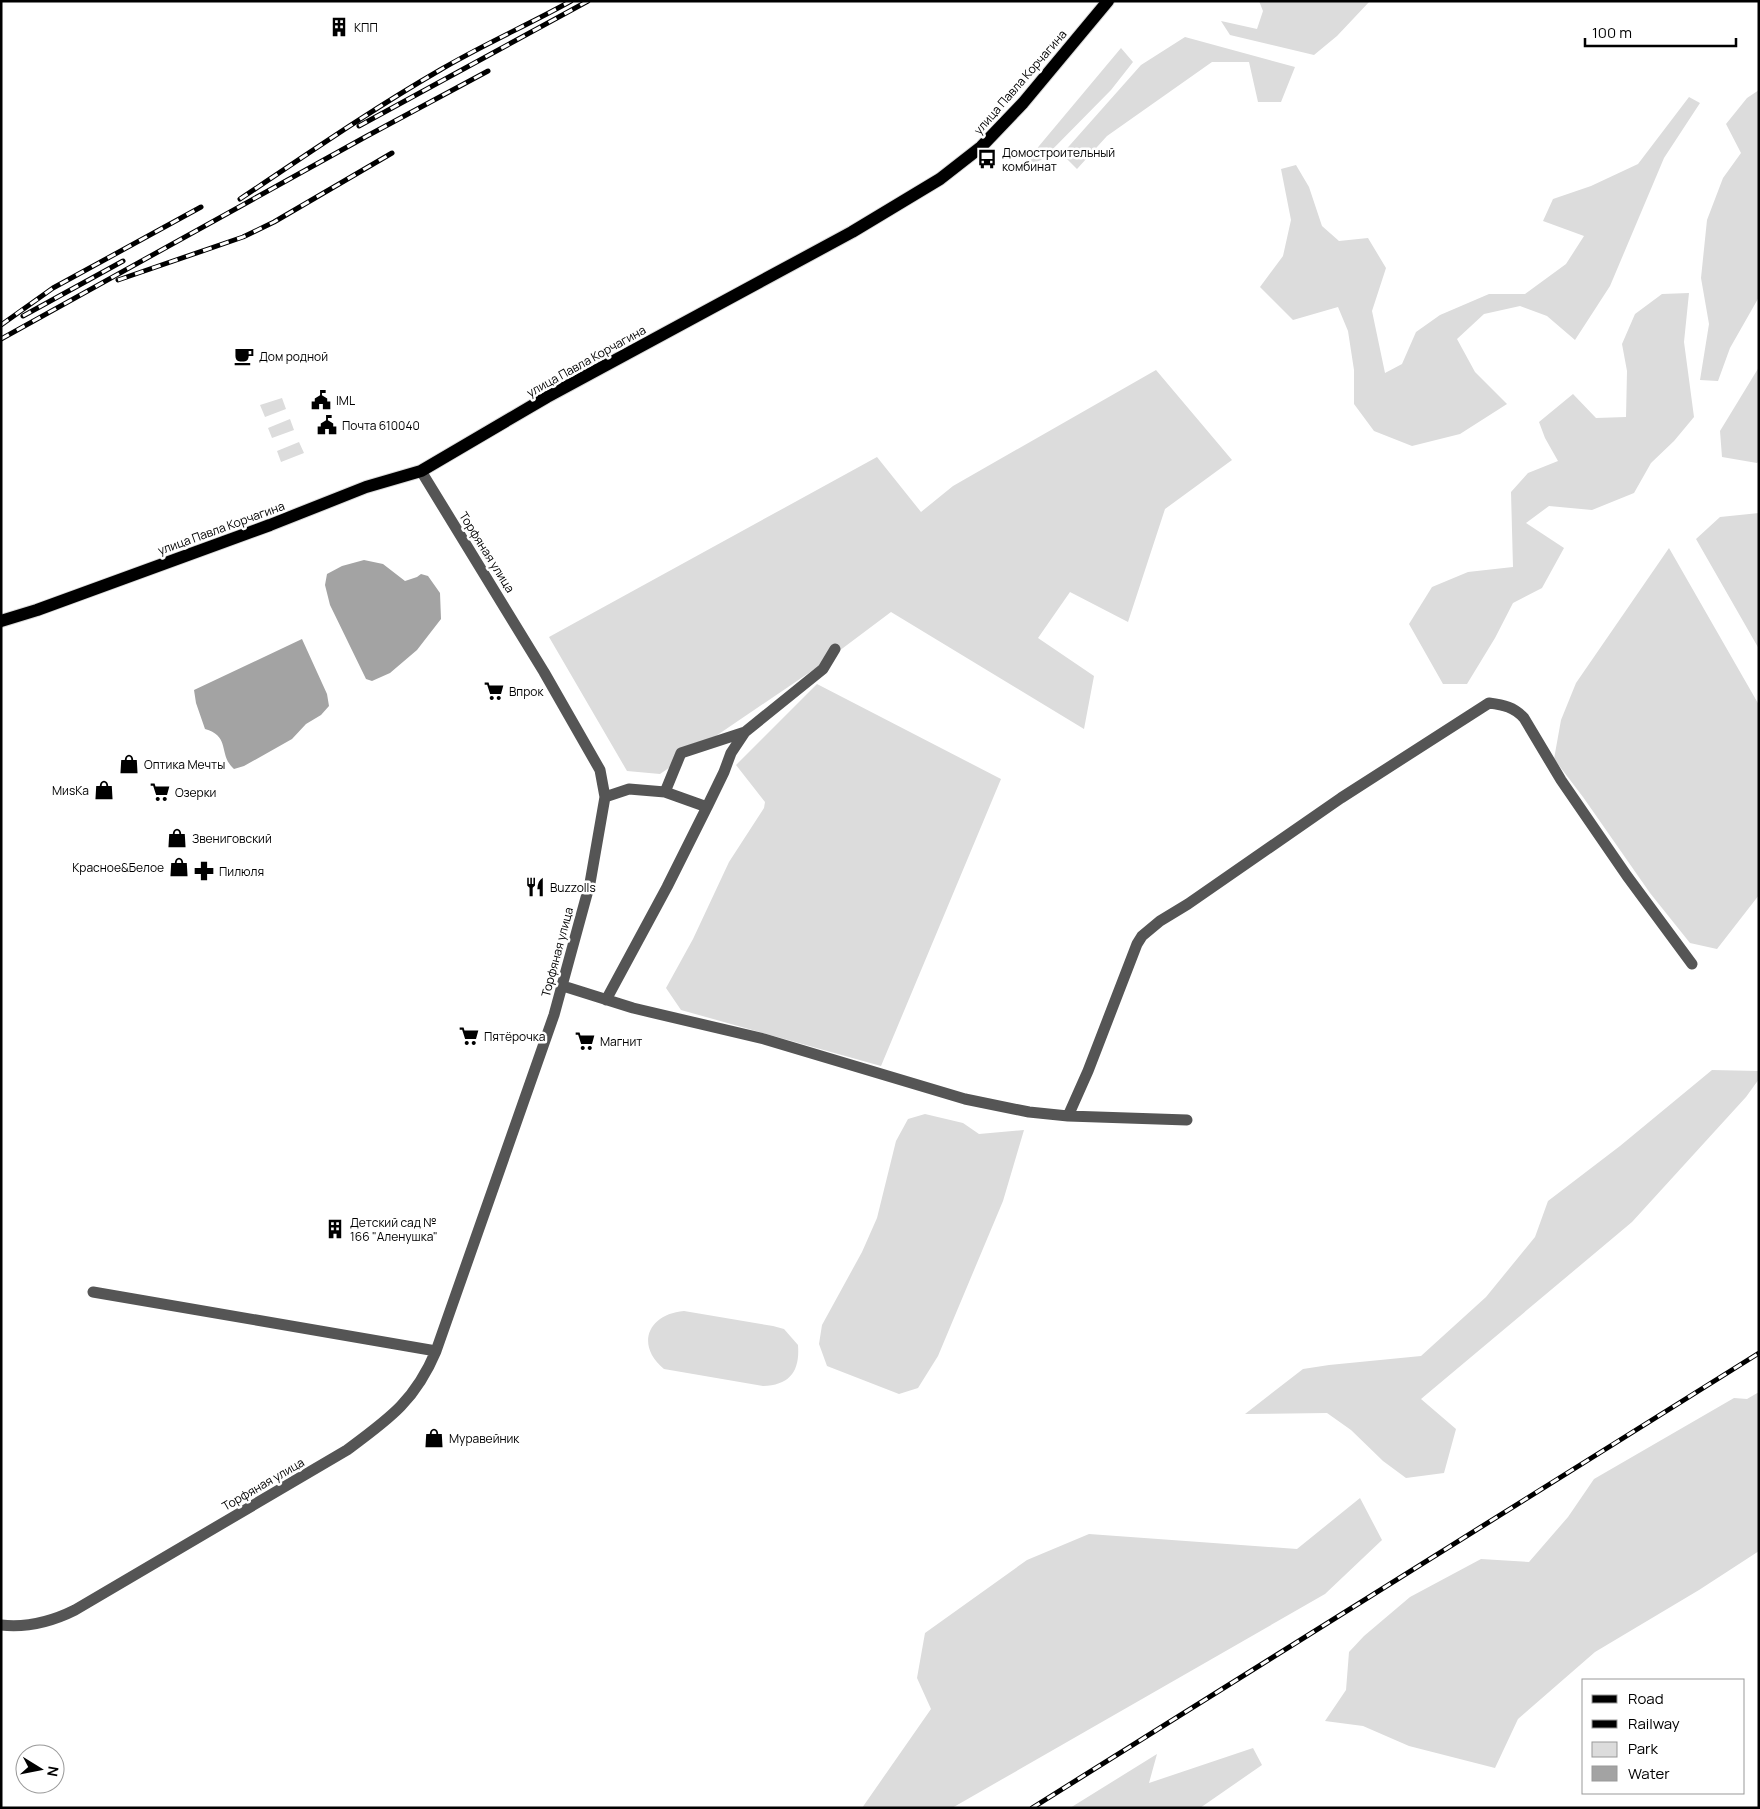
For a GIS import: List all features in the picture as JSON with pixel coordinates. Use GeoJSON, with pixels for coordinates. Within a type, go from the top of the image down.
{"type":"FeatureCollection","features":[{"type":"Feature","properties":{"kind":"main road","name":"улица Павла Корчагина"},"geometry":{"type":"LineString","coordinates":[[1,621],[37,610],[270,525],[364,488],[421,471],[547,397],[852,232],[963,163],[996,133],[1037,87],[1108,1]]}},
{"type":"Feature","properties":{"kind":"street","name":"Торфяная улица"},"geometry":{"type":"LineString","coordinates":[[1,1625],[38,1624],[75,1610],[347,1450],[383,1422],[413,1394],[427,1373],[436,1351],[563,986],[590,883],[605,796],[600,770],[549,680],[421,471]]}},
{"type":"Feature","properties":{"kind":"street"},"geometry":{"type":"LineString","coordinates":[[606,1000],[667,887],[724,772],[731,752],[745,732],[823,669],[834,650]]}},
{"type":"Feature","properties":{"kind":"street"},"geometry":{"type":"LineString","coordinates":[[1068,1116],[1088,1071],[1137,944],[1142,936],[1341,798],[1489,702],[1507,705],[1517,710],[1524,718],[1561,780],[1627,876],[1692,964]]}},
{"type":"Feature","properties":{"kind":"street"},"geometry":{"type":"LineString","coordinates":[[664,792],[681,753],[745,732]]}},
{"type":"Feature","properties":{"kind":"street"},"geometry":{"type":"LineString","coordinates":[[605,796],[629,789],[664,792],[707,807]]}},
{"type":"Feature","properties":{"kind":"street"},"geometry":{"type":"LineString","coordinates":[[563,986],[632,1008],[702,1026],[764,1039],[965,1099],[1020,1110],[1068,1116],[1187,1120]]}},
{"type":"Feature","properties":{"kind":"street"},"geometry":{"type":"LineString","coordinates":[[93,1292],[436,1351]]}},
{"type":"Feature","properties":{"kind":"green space"},"geometry":{"type":"Polygon","coordinates":[[[1259,1],[1370,1],[1337,36],[1314,55],[1230,35],[1221,21],[1257,29],[1263,11],[1259,1]]]}},
{"type":"Feature","properties":{"kind":"green space"},"geometry":{"type":"Polygon","coordinates":[[[1185,37],[1295,67],[1281,102],[1258,102],[1249,62],[1212,62],[1107,136],[1077,169],[1062,154],[1141,65],[1185,37]]]}},
{"type":"Feature","properties":{"kind":"green space"},"geometry":{"type":"Polygon","coordinates":[[[1121,48],[1133,62],[1111,90],[1043,159],[1024,168],[1039,146],[1121,48]]]}},
{"type":"Feature","properties":{"kind":"green space"},"geometry":{"type":"Polygon","coordinates":[[[1759,90],[1759,297],[1730,348],[1718,381],[1700,380],[1709,324],[1701,278],[1707,220],[1723,178],[1741,153],[1726,124],[1747,98],[1759,90]]]}},
{"type":"Feature","properties":{"kind":"green space"},"geometry":{"type":"Polygon","coordinates":[[[1689,97],[1700,103],[1664,158],[1610,286],[1575,340],[1547,316],[1520,306],[1484,314],[1457,339],[1475,372],[1507,404],[1460,434],[1412,446],[1374,431],[1354,404],[1354,370],[1348,331],[1338,307],[1293,320],[1260,287],[1283,256],[1291,220],[1281,169],[1296,165],[1309,187],[1322,226],[1339,241],[1368,238],[1386,268],[1372,311],[1385,373],[1402,364],[1416,332],[1440,315],[1489,294],[1525,294],[1566,264],[1584,236],[1543,221],[1553,199],[1591,186],[1638,164],[1689,97]]]}},
{"type":"Feature","properties":{"kind":"green space"},"geometry":{"type":"Polygon","coordinates":[[[1689,293],[1684,342],[1694,417],[1674,441],[1651,463],[1634,493],[1592,510],[1549,506],[1526,523],[1564,548],[1542,588],[1513,603],[1495,638],[1467,684],[1443,684],[1409,624],[1432,587],[1468,572],[1513,567],[1511,492],[1528,473],[1558,461],[1545,438],[1539,422],[1573,394],[1596,418],[1626,417],[1627,371],[1622,344],[1635,314],[1662,294],[1689,293]]]}},
{"type":"Feature","properties":{"kind":"green space"},"geometry":{"type":"Polygon","coordinates":[[[1759,367],[1759,461],[1757,463],[1722,457],[1720,431],[1759,367]]]}},
{"type":"Feature","properties":{"kind":"green space"},"geometry":{"type":"Polygon","coordinates":[[[1156,370],[1232,460],[1165,509],[1128,622],[1070,592],[1038,638],[1094,676],[1084,729],[891,612],[819,666],[660,774],[627,771],[549,637],[877,457],[921,512],[953,486],[1156,370]]]}},
{"type":"Feature","properties":{"kind":"green space"},"geometry":{"type":"Polygon","coordinates":[[[282,398],[286,409],[265,417],[260,405],[282,398]]]}},
{"type":"Feature","properties":{"kind":"green space"},"geometry":{"type":"Polygon","coordinates":[[[290,419],[294,430],[272,438],[268,428],[290,419]]]}},
{"type":"Feature","properties":{"kind":"green space"},"geometry":{"type":"Polygon","coordinates":[[[299,442],[304,453],[281,462],[277,451],[299,442]]]}},
{"type":"Feature","properties":{"kind":"green space"},"geometry":{"type":"Polygon","coordinates":[[[1759,513],[1759,649],[1696,539],[1720,517],[1759,513]]]}},
{"type":"Feature","properties":{"kind":"green space"},"geometry":{"type":"Polygon","coordinates":[[[1669,548],[1759,705],[1759,895],[1717,949],[1690,943],[1650,893],[1554,759],[1561,720],[1576,683],[1669,548]]]}},
{"type":"Feature","properties":{"kind":"green space"},"geometry":{"type":"Polygon","coordinates":[[[817,684],[1001,779],[881,1066],[681,1010],[666,988],[693,939],[729,862],[764,808],[765,802],[736,765],[817,684]]]}},
{"type":"Feature","properties":{"kind":"green space"},"geometry":{"type":"Polygon","coordinates":[[[1712,1070],[1759,1071],[1759,1079],[1746,1097],[1632,1222],[1421,1399],[1456,1429],[1444,1473],[1406,1478],[1383,1461],[1351,1430],[1327,1413],[1245,1414],[1303,1369],[1421,1356],[1486,1297],[1535,1237],[1548,1201],[1620,1146],[1712,1070]]]}},
{"type":"Feature","properties":{"kind":"green space"},"geometry":{"type":"Polygon","coordinates":[[[925,1114],[963,1123],[979,1134],[1024,1130],[1003,1201],[938,1356],[918,1388],[899,1394],[827,1366],[819,1344],[822,1325],[862,1252],[877,1218],[896,1141],[908,1119],[925,1114]]]}},
{"type":"Feature","properties":{"kind":"green space"},"geometry":{"type":"Polygon","coordinates":[[[684,1311],[784,1329],[798,1345],[795,1369],[791,1375],[780,1383],[763,1386],[664,1369],[655,1360],[650,1350],[648,1341],[650,1332],[654,1324],[662,1318],[672,1313],[684,1311]]]}},
{"type":"Feature","properties":{"kind":"green space"},"geometry":{"type":"Polygon","coordinates":[[[1759,1392],[1759,1551],[1699,1590],[1595,1652],[1518,1719],[1495,1768],[1409,1746],[1363,1726],[1325,1721],[1346,1690],[1349,1652],[1364,1636],[1410,1597],[1481,1559],[1529,1562],[1568,1517],[1594,1479],[1734,1398],[1747,1399],[1759,1392]]]}},
{"type":"Feature","properties":{"kind":"green space"},"geometry":{"type":"Polygon","coordinates":[[[1360,1498],[1382,1540],[1325,1594],[952,1808],[862,1808],[931,1709],[917,1678],[925,1633],[1027,1560],[1089,1534],[1297,1549],[1360,1498]]]}},
{"type":"Feature","properties":{"kind":"green space"},"geometry":{"type":"Polygon","coordinates":[[[1253,1748],[1262,1765],[1200,1808],[1070,1808],[1157,1754],[1149,1783],[1253,1748]]]}},
{"type":"Feature","properties":{"kind":"water"},"geometry":{"type":"Polygon","coordinates":[[[364,560],[383,564],[405,581],[421,574],[428,576],[440,593],[441,619],[417,650],[390,673],[372,681],[366,679],[330,605],[325,585],[327,574],[342,566],[364,560]]]}},
{"type":"Feature","properties":{"kind":"water"},"geometry":{"type":"Polygon","coordinates":[[[302,639],[327,694],[329,706],[321,715],[306,724],[292,739],[244,766],[234,769],[226,758],[218,736],[205,729],[196,703],[194,690],[302,639]]]}},
{"type":"Feature","properties":{"kind":"railway"},"geometry":{"type":"LineString","coordinates":[[240,199],[414,85],[472,52],[571,1]]}},
{"type":"Feature","properties":{"kind":"railway"},"geometry":{"type":"LineString","coordinates":[[359,126],[588,1]]}},
{"type":"Feature","properties":{"kind":"railway"},"geometry":{"type":"LineString","coordinates":[[1,339],[488,71]]}},
{"type":"Feature","properties":{"kind":"railway"},"geometry":{"type":"LineString","coordinates":[[118,280],[243,237],[274,222],[392,153]]}},
{"type":"Feature","properties":{"kind":"railway"},"geometry":{"type":"LineString","coordinates":[[1,325],[53,288],[201,207]]}},
{"type":"Feature","properties":{"kind":"railway"},"geometry":{"type":"LineString","coordinates":[[23,316],[123,261]]}},
{"type":"Feature","properties":{"kind":"railway"},"geometry":{"type":"LineString","coordinates":[[1032,1808],[1759,1353]]}},
{"type":"Feature","properties":{"kind":"place","name":"КПП"},"geometry":{"type":"Point","coordinates":[339,27]}},
{"type":"Feature","properties":{"kind":"place","name":"Домостроительный комбинат"},"geometry":{"type":"Point","coordinates":[987,159]}},
{"type":"Feature","properties":{"kind":"place","name":"Дом родной"},"geometry":{"type":"Point","coordinates":[244,356]}},
{"type":"Feature","properties":{"kind":"place","name":"IML"},"geometry":{"type":"Point","coordinates":[321,400]}},
{"type":"Feature","properties":{"kind":"place","name":"Почта 610040"},"geometry":{"type":"Point","coordinates":[327,425]}},
{"type":"Feature","properties":{"kind":"place","name":"Впрок"},"geometry":{"type":"Point","coordinates":[494,691]}},
{"type":"Feature","properties":{"kind":"place","name":"Оптика Мечты"},"geometry":{"type":"Point","coordinates":[129,764]}},
{"type":"Feature","properties":{"kind":"place","name":"МиsКа"},"geometry":{"type":"Point","coordinates":[104,790]}},
{"type":"Feature","properties":{"kind":"place","name":"Озерки"},"geometry":{"type":"Point","coordinates":[160,792]}},
{"type":"Feature","properties":{"kind":"place","name":"Звениговский"},"geometry":{"type":"Point","coordinates":[177,838]}},
{"type":"Feature","properties":{"kind":"place","name":"Красное&Белое"},"geometry":{"type":"Point","coordinates":[179,867]}},
{"type":"Feature","properties":{"kind":"place","name":"Пилюля"},"geometry":{"type":"Point","coordinates":[204,871]}},
{"type":"Feature","properties":{"kind":"place","name":"Buzzolls"},"geometry":{"type":"Point","coordinates":[535,887]}},
{"type":"Feature","properties":{"kind":"place","name":"Пятёрочка"},"geometry":{"type":"Point","coordinates":[469,1036]}},
{"type":"Feature","properties":{"kind":"place","name":"Магнит"},"geometry":{"type":"Point","coordinates":[585,1041]}},
{"type":"Feature","properties":{"kind":"place","name":"Детский сад № 166 \"Аленушка\""},"geometry":{"type":"Point","coordinates":[335,1229]}},
{"type":"Feature","properties":{"kind":"place","name":"Муравейник"},"geometry":{"type":"Point","coordinates":[434,1438]}}]}
